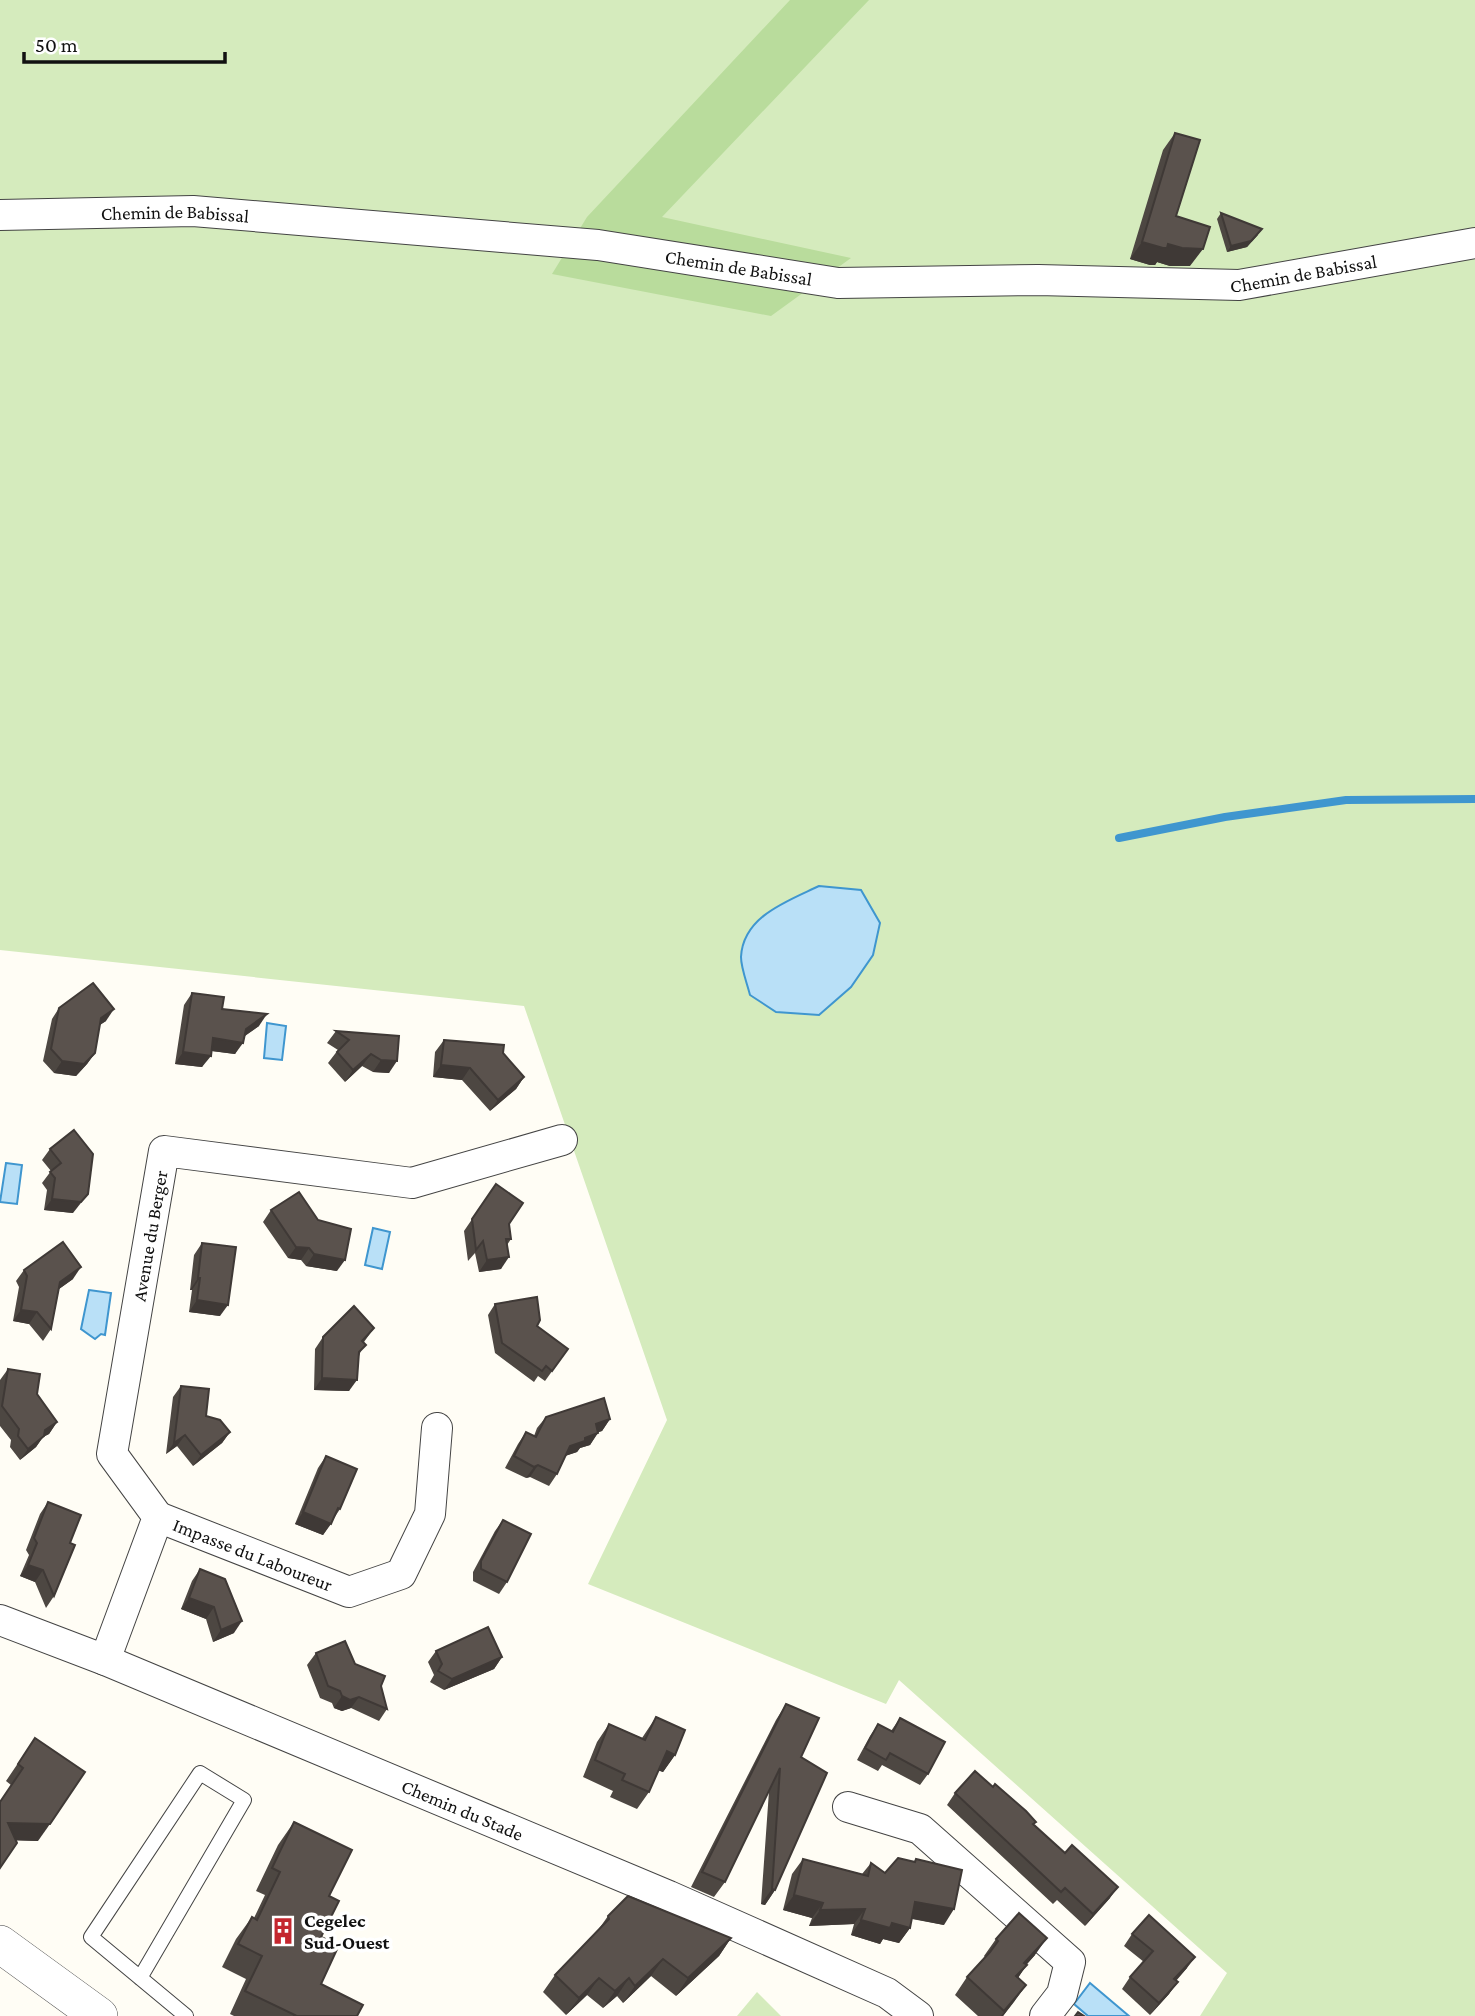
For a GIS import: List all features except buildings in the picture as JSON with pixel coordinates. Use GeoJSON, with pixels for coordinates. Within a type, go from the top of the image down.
{"type":"FeatureCollection","features":[{"type":"Feature","properties":{"kind":"street","name":"Chemin de Babissal"},"geometry":{"type":"LineString","coordinates":[[0,215],[193,211],[235,214],[598,244],[838,283],[1038,280],[1239,285],[1475,243]]}},
{"type":"Feature","properties":{"kind":"street","name":"Avenue du Berger"},"geometry":{"type":"LineString","coordinates":[[158,1517],[112,1454],[164,1151],[412,1183],[562,1140]]}},
{"type":"Feature","properties":{"kind":"street","name":"Impasse du Laboureur"},"geometry":{"type":"LineString","coordinates":[[158,1517],[349,1592],[401,1574],[430,1514],[437,1428]]}},
{"type":"Feature","properties":{"kind":"street"},"geometry":{"type":"LineString","coordinates":[[105,1660],[158,1517]]}},
{"type":"Feature","properties":{"kind":"street","name":"Chemin du Stade"},"geometry":{"type":"LineString","coordinates":[[0,1620],[105,1660],[693,1906],[887,1993],[918,2016]]}},
{"type":"Feature","properties":{"kind":"street"},"geometry":{"type":"LineString","coordinates":[[848,1808],[920,1829],[1070,1962],[1062,1994],[1045,2016]]}},
{"type":"Feature","properties":{"kind":"street"},"geometry":{"type":"LineString","coordinates":[[0,1944],[99,2016]]}},
{"type":"Feature","properties":{"kind":"lane"},"geometry":{"type":"LineString","coordinates":[[140,1978],[244,1800],[200,1773],[91,1937],[140,1978],[186,2016]]}},
{"type":"Feature","properties":{"kind":"green space"},"geometry":{"type":"Polygon","coordinates":[[[0,0],[1475,0],[1475,2016],[1200,2016],[1227,1973],[899,1680],[886,1704],[588,1584],[667,1420],[524,1006],[0,950],[0,0]]]}},
{"type":"Feature","properties":{"kind":"green space"},"geometry":{"type":"Polygon","coordinates":[[[790,0],[869,0],[662,217],[851,258],[771,316],[552,274],[587,217],[790,0]]]}},
{"type":"Feature","properties":{"kind":"green space"},"geometry":{"type":"Polygon","coordinates":[[[757,1992],[781,2016],[737,2016],[757,1992]]]}},
{"type":"Feature","properties":{"kind":"water"},"geometry":{"type":"Polygon","coordinates":[[[819,886],[861,890],[880,923],[873,955],[851,987],[819,1015],[776,1012],[750,995],[741,961],[744,943],[758,920],[781,904],[819,886]]]}},
{"type":"Feature","properties":{"kind":"water"},"geometry":{"type":"Polygon","coordinates":[[[267,1023],[286,1026],[282,1060],[264,1058],[267,1023]]]}},
{"type":"Feature","properties":{"kind":"water"},"geometry":{"type":"Polygon","coordinates":[[[6,1163],[22,1165],[17,1204],[0,1202],[6,1163]]]}},
{"type":"Feature","properties":{"kind":"water"},"geometry":{"type":"Polygon","coordinates":[[[373,1228],[390,1232],[382,1269],[365,1265],[373,1228]]]}},
{"type":"Feature","properties":{"kind":"water"},"geometry":{"type":"Polygon","coordinates":[[[89,1290],[111,1293],[105,1335],[101,1334],[95,1339],[81,1329],[89,1290]]]}},
{"type":"Feature","properties":{"kind":"water"},"geometry":{"type":"Polygon","coordinates":[[[1090,1983],[1129,2016],[1088,2016],[1074,2004],[1090,1983]]]}},
{"type":"Feature","properties":{"kind":"waterway"},"geometry":{"type":"LineString","coordinates":[[1119,838],[1225,817],[1346,800],[1475,799]]}},
{"type":"Feature","properties":{"kind":"place","name":"Cegelec Sud-Ouest"},"geometry":{"type":"Point","coordinates":[283,1931]}}]}
